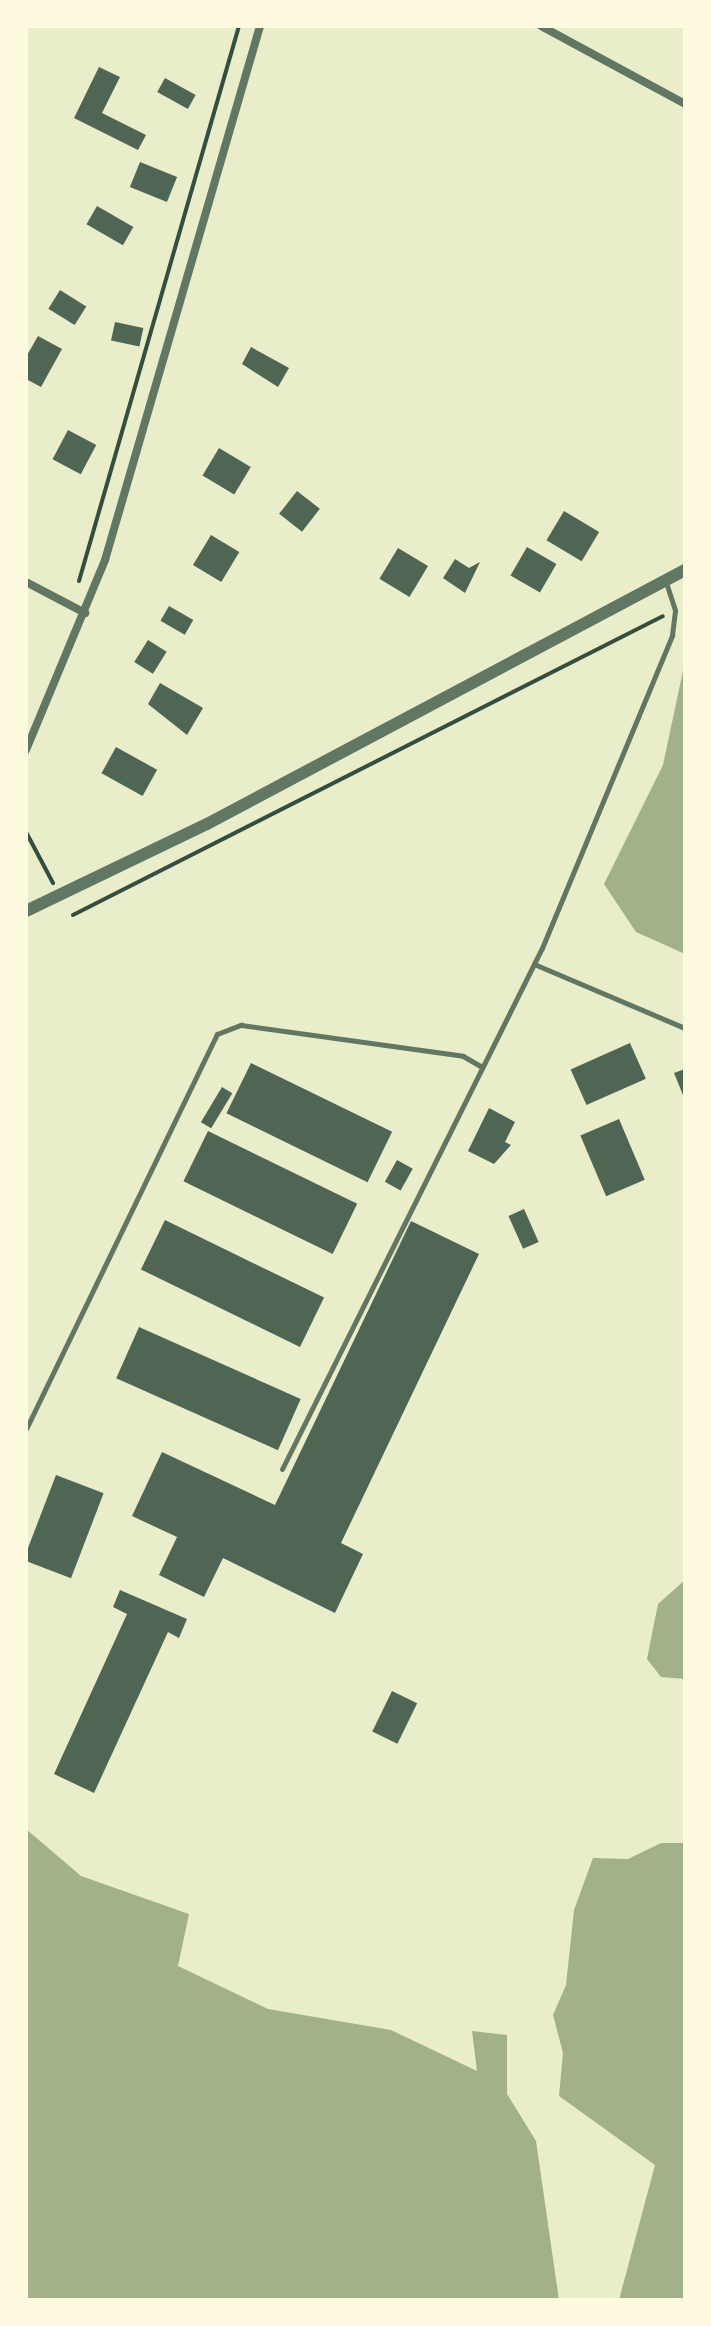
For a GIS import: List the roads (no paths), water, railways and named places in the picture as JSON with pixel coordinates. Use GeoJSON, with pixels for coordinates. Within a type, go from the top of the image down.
{"type":"FeatureCollection","features":[{"type":"Feature","properties":{"kind":"street"},"geometry":{"type":"LineString","coordinates":[[26,750],[85,613],[156,395],[260,26]]}},
{"type":"Feature","properties":{"kind":"street"},"geometry":{"type":"LineString","coordinates":[[541,26],[685,104]]}},
{"type":"Feature","properties":{"kind":"street"},"geometry":{"type":"LineString","coordinates":[[26,911],[207,824],[685,570]]}},
{"type":"Feature","properties":{"kind":"street"},"geometry":{"type":"LineString","coordinates":[[26,582],[85,613]]}},
{"type":"Feature","properties":{"kind":"lane"},"geometry":{"type":"LineString","coordinates":[[282,1469],[480,1066],[534,964],[672,635],[675,610],[666,580]]}},
{"type":"Feature","properties":{"kind":"lane"},"geometry":{"type":"LineString","coordinates":[[534,964],[685,1028]]}},
{"type":"Feature","properties":{"kind":"lane"},"geometry":{"type":"LineString","coordinates":[[26,1429],[217,1034],[254,1027],[463,1056],[480,1066]]}}]}
